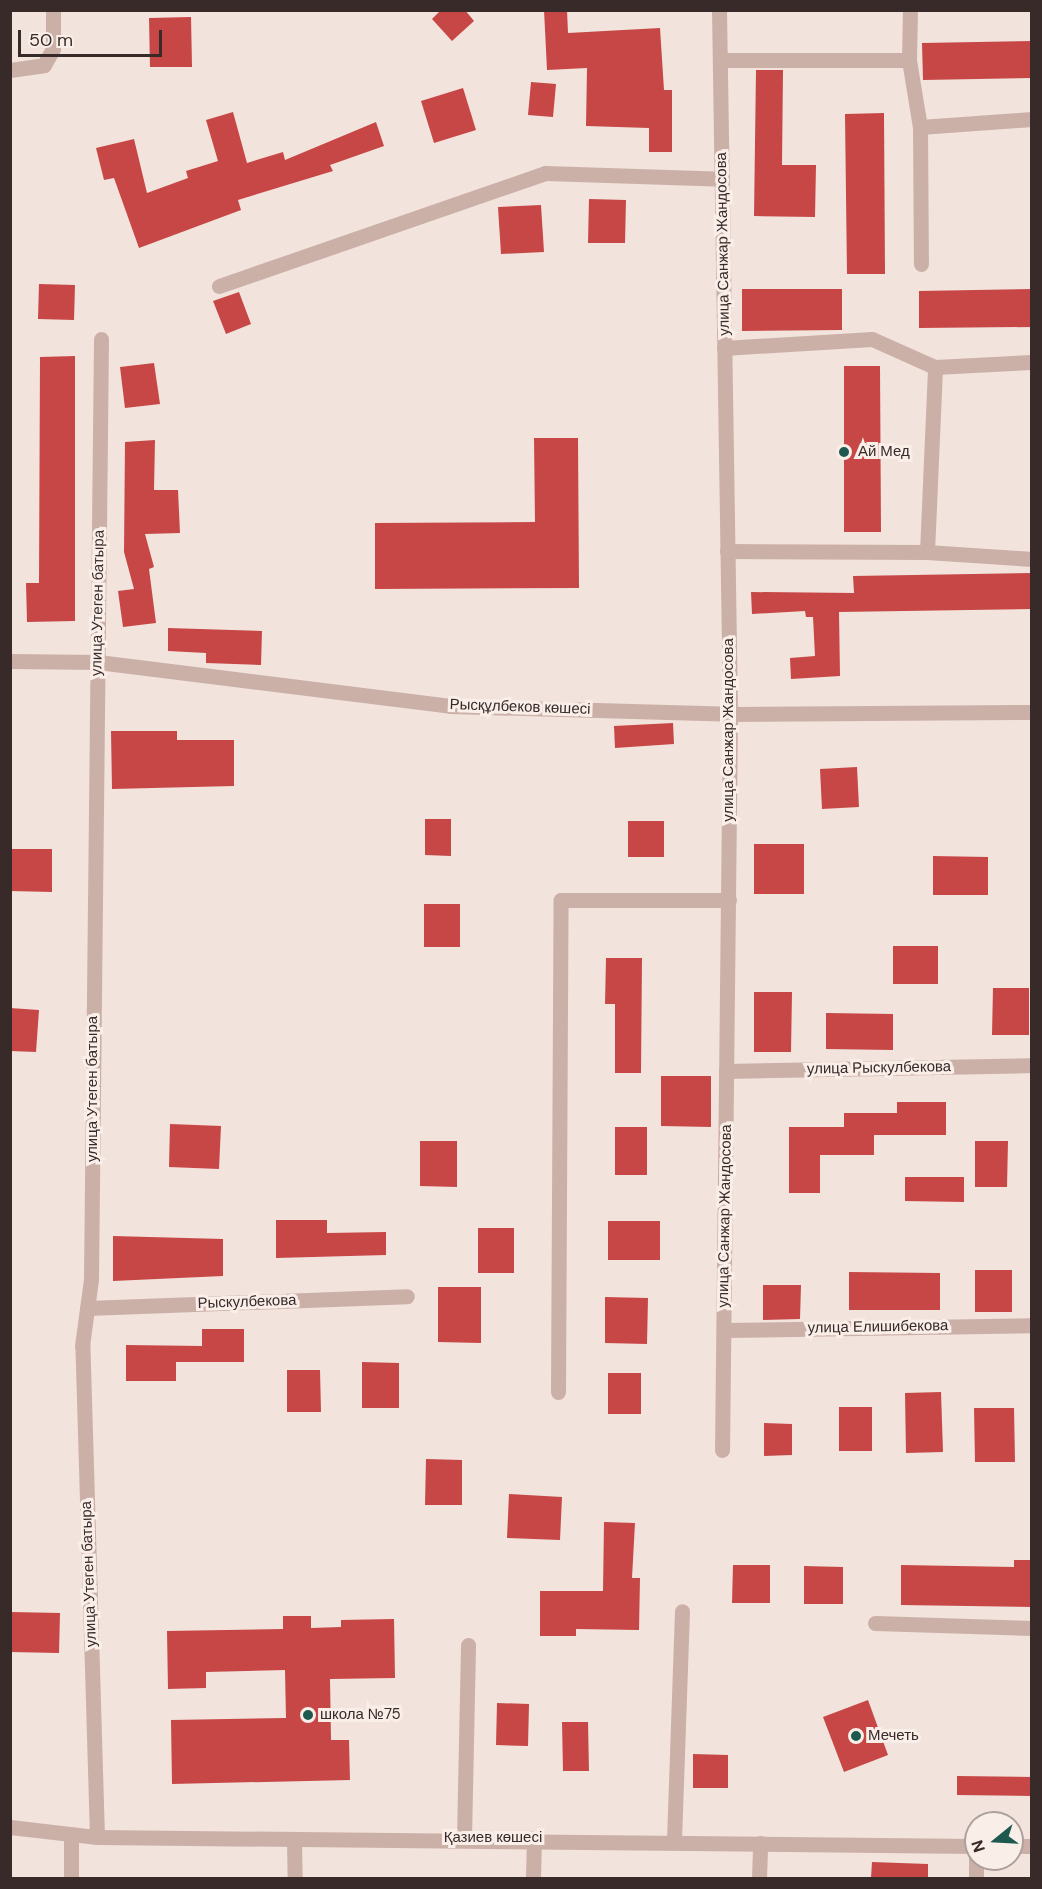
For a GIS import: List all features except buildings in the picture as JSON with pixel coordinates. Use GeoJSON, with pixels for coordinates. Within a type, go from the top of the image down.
{"type":"FeatureCollection","features":[{"type":"Feature","properties":{"kind":"street"},"geometry":{"type":"LineString","coordinates":[[10,70],[44,65],[53,49],[53,10]]}},
{"type":"Feature","properties":{"kind":"street","name":"улица Санжар Жандосова"},"geometry":{"type":"LineString","coordinates":[[719,10],[730,714],[723,1450]]}},
{"type":"Feature","properties":{"kind":"street"},"geometry":{"type":"LineString","coordinates":[[910,10],[909,60],[920,127],[921,264]]}},
{"type":"Feature","properties":{"kind":"street"},"geometry":{"type":"LineString","coordinates":[[720,60],[909,60]]}},
{"type":"Feature","properties":{"kind":"street"},"geometry":{"type":"LineString","coordinates":[[920,127],[1032,119]]}},
{"type":"Feature","properties":{"kind":"street"},"geometry":{"type":"LineString","coordinates":[[219,286],[545,173],[722,179]]}},
{"type":"Feature","properties":{"kind":"street","name":"улица Утеген батыра"},"geometry":{"type":"LineString","coordinates":[[97,1837],[82,1346],[87,1308],[101,339]]}},
{"type":"Feature","properties":{"kind":"street"},"geometry":{"type":"LineString","coordinates":[[724,348],[872,339],[935,367],[1032,362]]}},
{"type":"Feature","properties":{"kind":"street"},"geometry":{"type":"LineString","coordinates":[[927,552],[935,367]]}},
{"type":"Feature","properties":{"kind":"street"},"geometry":{"type":"LineString","coordinates":[[728,551],[927,552],[1032,559]]}},
{"type":"Feature","properties":{"kind":"street","name":"Рысқұлбеков көшесі"},"geometry":{"type":"LineString","coordinates":[[10,661],[98,662],[450,706],[730,714],[1032,712]]}},
{"type":"Feature","properties":{"kind":"street"},"geometry":{"type":"LineString","coordinates":[[558,1392],[561,900],[729,900]]}},
{"type":"Feature","properties":{"kind":"street","name":"улица Рыскулбекова"},"geometry":{"type":"LineString","coordinates":[[726,1071],[1032,1065]]}},
{"type":"Feature","properties":{"kind":"street","name":"Рыскулбекова"},"geometry":{"type":"LineString","coordinates":[[87,1308],[407,1296]]}},
{"type":"Feature","properties":{"kind":"street","name":"улица Елишибекова"},"geometry":{"type":"LineString","coordinates":[[724,1330],[1032,1325]]}},
{"type":"Feature","properties":{"kind":"street"},"geometry":{"type":"LineString","coordinates":[[674,1840],[682,1611]]}},
{"type":"Feature","properties":{"kind":"street"},"geometry":{"type":"LineString","coordinates":[[875,1623],[1032,1628]]}},
{"type":"Feature","properties":{"kind":"street"},"geometry":{"type":"LineString","coordinates":[[464,1838],[468,1645]]}},
{"type":"Feature","properties":{"kind":"street","name":"Қазиев көшесі"},"geometry":{"type":"LineString","coordinates":[[10,1827],[97,1837],[534,1838],[964,1846]]}},
{"type":"Feature","properties":{"kind":"street"},"geometry":{"type":"LineString","coordinates":[[71,1835],[71,1878]]}},
{"type":"Feature","properties":{"kind":"street"},"geometry":{"type":"LineString","coordinates":[[533,1878],[534,1838]]}},
{"type":"Feature","properties":{"kind":"street"},"geometry":{"type":"LineString","coordinates":[[294,1839],[294,1878]]}},
{"type":"Feature","properties":{"kind":"street"},"geometry":{"type":"LineString","coordinates":[[759,1878],[760,1843]]}},
{"type":"Feature","properties":{"kind":"place","name":"Ай Мед"},"geometry":{"type":"Point","coordinates":[844,452]}},
{"type":"Feature","properties":{"kind":"place","name":"школа №75"},"geometry":{"type":"Point","coordinates":[308,1715]}},
{"type":"Feature","properties":{"kind":"place","name":"Мечеть"},"geometry":{"type":"Point","coordinates":[856,1736]}}]}
